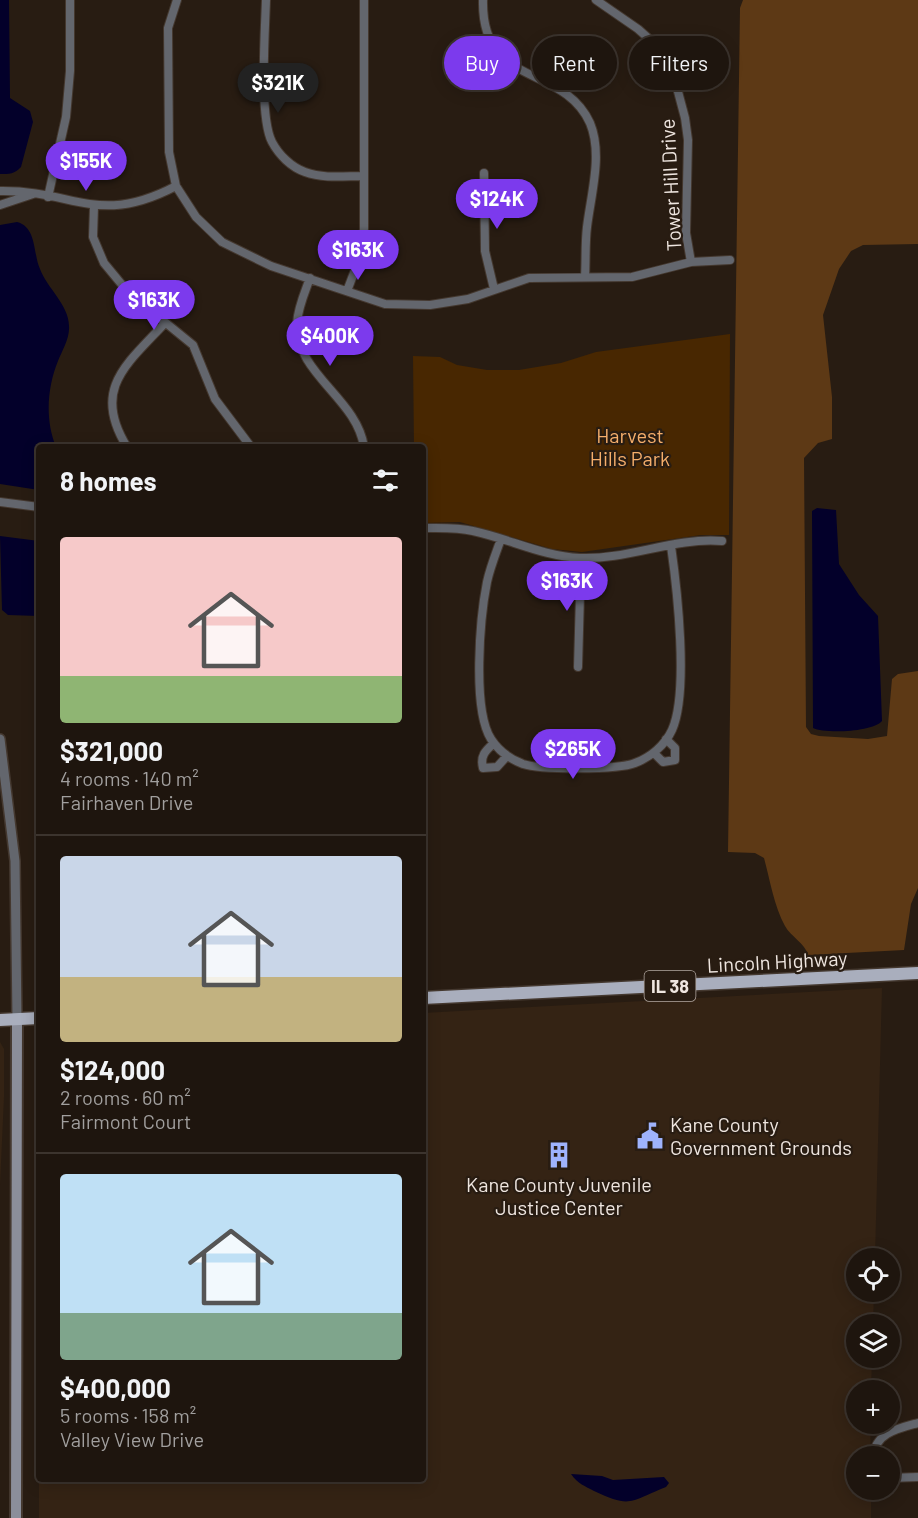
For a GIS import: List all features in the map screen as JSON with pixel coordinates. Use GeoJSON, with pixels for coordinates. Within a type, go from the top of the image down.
{"type":"FeatureCollection","features":[{"type":"Feature","properties":{"kind":"main road","name":"Lincoln Highway"},"geometry":{"type":"LineString","coordinates":[[426,998],[918,974]]}},
{"type":"Feature","properties":{"kind":"main road"},"geometry":{"type":"LineString","coordinates":[[0,1020],[36,1018]]}},
{"type":"Feature","properties":{"kind":"main road"},"geometry":{"type":"LineString","coordinates":[[16,1518],[17,1019]]}},
{"type":"Feature","properties":{"kind":"street"},"geometry":{"type":"LineString","coordinates":[[48,197],[66,117],[70,71],[70,0]]}},
{"type":"Feature","properties":{"kind":"street"},"geometry":{"type":"LineString","coordinates":[[177,0],[168,28],[169,152],[176,186],[196,217],[222,242],[271,266],[385,304],[430,305],[457,302],[536,277],[632,277],[691,262],[730,260]]}},
{"type":"Feature","properties":{"kind":"street"},"geometry":{"type":"LineString","coordinates":[[266,0],[265,121],[271,141],[291,165],[304,172],[320,176],[364,176]]}},
{"type":"Feature","properties":{"kind":"street"},"geometry":{"type":"LineString","coordinates":[[347,291],[363,243],[364,0]]}},
{"type":"Feature","properties":{"kind":"street"},"geometry":{"type":"LineString","coordinates":[[483,0],[485,27],[496,51],[508,63],[570,97],[579,106],[592,128],[594,180],[586,233],[585,277]]}},
{"type":"Feature","properties":{"kind":"street","name":"Tower Hill Drive"},"geometry":{"type":"LineString","coordinates":[[596,0],[656,45],[672,69],[685,118],[688,140],[686,233],[691,262]]}},
{"type":"Feature","properties":{"kind":"street"},"geometry":{"type":"LineString","coordinates":[[484,173],[484,252],[494,290]]}},
{"type":"Feature","properties":{"kind":"street"},"geometry":{"type":"LineString","coordinates":[[0,192],[35,193],[94,206],[130,205],[176,186]]}},
{"type":"Feature","properties":{"kind":"street"},"geometry":{"type":"LineString","coordinates":[[0,205],[35,193]]}},
{"type":"Feature","properties":{"kind":"street"},"geometry":{"type":"LineString","coordinates":[[94,206],[93,237],[104,263],[128,292],[193,345],[215,399],[249,444]]}},
{"type":"Feature","properties":{"kind":"street"},"geometry":{"type":"LineString","coordinates":[[310,278],[298,316],[301,347],[354,418],[363,444]]}},
{"type":"Feature","properties":{"kind":"street"},"geometry":{"type":"LineString","coordinates":[[125,444],[112,414],[114,385],[127,362],[165,323]]}},
{"type":"Feature","properties":{"kind":"street"},"geometry":{"type":"LineString","coordinates":[[0,502],[36,507]]}},
{"type":"Feature","properties":{"kind":"street"},"geometry":{"type":"LineString","coordinates":[[426,528],[465,529],[542,553],[582,558],[615,555],[702,540],[722,541]]}},
{"type":"Feature","properties":{"kind":"street"},"geometry":{"type":"LineString","coordinates":[[501,539],[488,581],[481,646],[481,712],[484,725],[494,743],[507,756],[522,764],[539,767],[614,766],[634,763],[654,753],[666,739],[676,716],[678,681],[679,608],[671,546]]}},
{"type":"Feature","properties":{"kind":"street"},"geometry":{"type":"LineString","coordinates":[[578,667],[582,558]]}},
{"type":"Feature","properties":{"kind":"street"},"geometry":{"type":"LineString","coordinates":[[0,739],[15,861],[17,1019]]}},
{"type":"Feature","properties":{"kind":"street"},"geometry":{"type":"LineString","coordinates":[[654,753],[663,762],[675,760],[675,748],[666,739]]}},
{"type":"Feature","properties":{"kind":"street"},"geometry":{"type":"LineString","coordinates":[[494,743],[481,760],[483,768],[497,767],[507,756]]}},
{"type":"Feature","properties":{"kind":"street"},"geometry":{"type":"LineString","coordinates":[[876,1446],[888,1433],[918,1423]]}},
{"type":"Feature","properties":{"kind":"street"},"geometry":{"type":"LineString","coordinates":[[900,1478],[918,1477]]}},
{"type":"Feature","properties":{"kind":"shaded area"},"geometry":{"type":"Polygon","coordinates":[[[0,0],[9,0],[10,98],[30,111],[33,122],[21,167],[9,174],[0,174],[0,0]]]}},
{"type":"Feature","properties":{"kind":"shaded area"},"geometry":{"type":"Polygon","coordinates":[[[743,0],[918,0],[918,244],[863,245],[851,251],[839,269],[823,315],[832,397],[832,439],[818,443],[804,458],[806,727],[811,734],[819,736],[868,739],[887,736],[892,679],[898,674],[918,671],[918,888],[911,904],[904,950],[808,955],[781,918],[764,858],[755,853],[728,852],[740,8],[743,0]]]}},
{"type":"Feature","properties":{"kind":"shaded area"},"geometry":{"type":"Polygon","coordinates":[[[17,222],[28,229],[43,276],[62,304],[68,318],[67,340],[54,371],[50,393],[50,426],[55,444],[36,444],[36,490],[0,484],[0,225],[17,222]]]}},
{"type":"Feature","properties":{"kind":"shaded area"},"geometry":{"type":"Polygon","coordinates":[[[817,508],[836,510],[839,564],[859,595],[878,616],[882,721],[869,728],[838,731],[813,728],[812,511],[817,508]]]}},
{"type":"Feature","properties":{"kind":"shaded area"},"geometry":{"type":"Polygon","coordinates":[[[0,536],[36,541],[36,616],[8,615],[2,610],[0,536]]]}},
{"type":"Feature","properties":{"kind":"shaded area","name":"Kane County Government Grounds"},"geometry":{"type":"Polygon","coordinates":[[[882,988],[875,1248],[846,1248],[846,1302],[874,1302],[873,1314],[846,1314],[846,1368],[872,1368],[871,1380],[846,1380],[846,1434],[870,1434],[871,1446],[846,1446],[846,1500],[871,1500],[871,1518],[39,1518],[39,1482],[426,1482],[426,1013],[882,988]]]}},
{"type":"Feature","properties":{"kind":"shaded area"},"geometry":{"type":"Polygon","coordinates":[[[0,1042],[4,1049],[4,1097],[0,1185],[0,1042]]]}},
{"type":"Feature","properties":{"kind":"shaded area"},"geometry":{"type":"Polygon","coordinates":[[[571,1474],[602,1476],[613,1480],[664,1477],[669,1483],[666,1487],[637,1499],[624,1501],[594,1491],[571,1474]]]}},
{"type":"Feature","properties":{"kind":"green space","name":"Harvest Hills Park"},"geometry":{"type":"Polygon","coordinates":[[[730,334],[729,535],[701,535],[582,552],[552,549],[460,522],[426,523],[426,444],[414,444],[413,356],[440,357],[457,365],[487,370],[519,370],[561,363],[596,352],[730,334]]]}},
{"type":"Feature","properties":{"kind":"place","name":"Kane County Government Grounds"},"geometry":{"type":"Point","coordinates":[650,1136]}},
{"type":"Feature","properties":{"kind":"place","name":"Kane County Juvenile Justice Center"},"geometry":{"type":"Point","coordinates":[559,1155]}}]}
